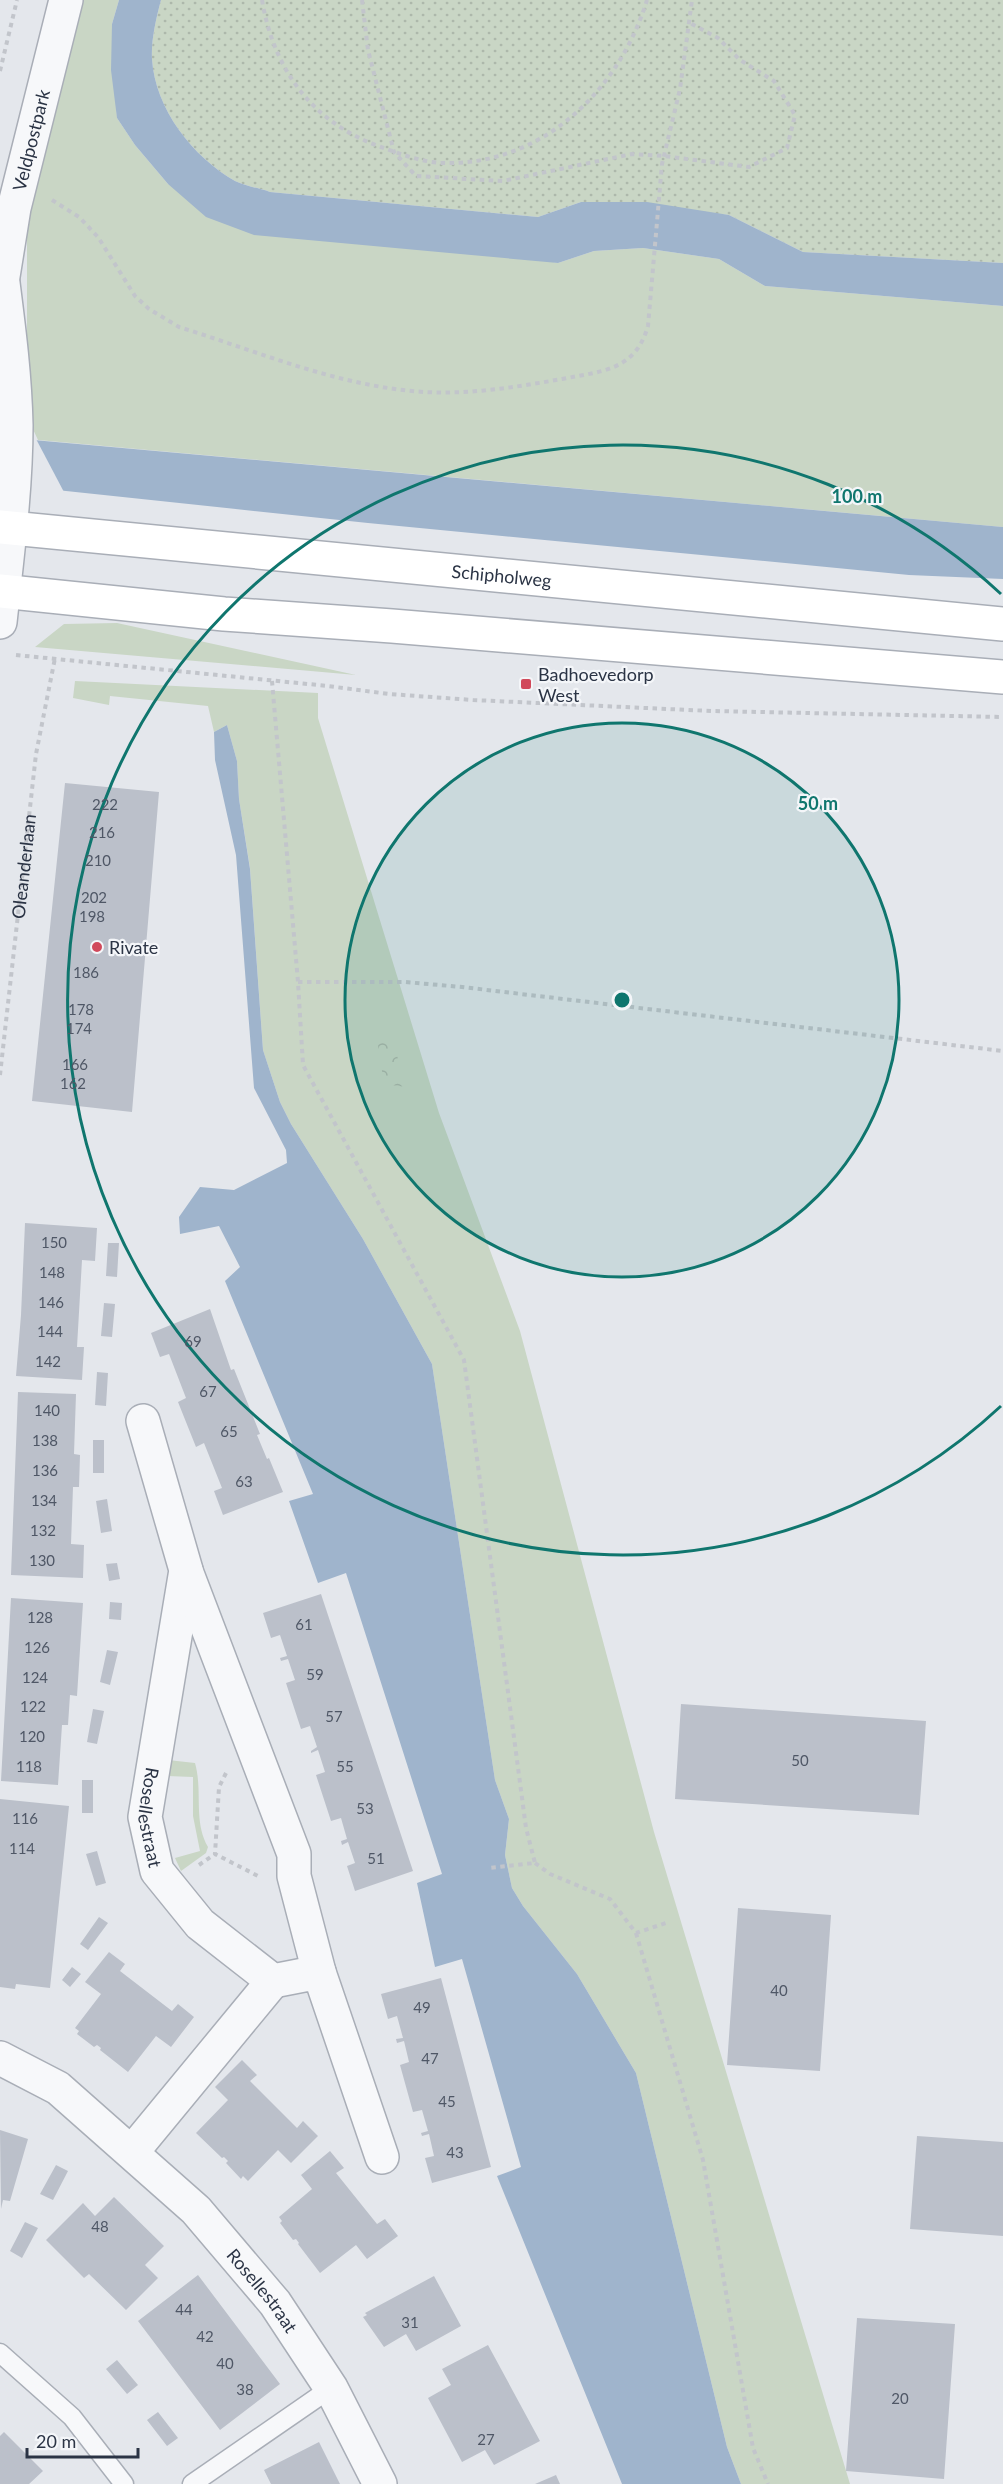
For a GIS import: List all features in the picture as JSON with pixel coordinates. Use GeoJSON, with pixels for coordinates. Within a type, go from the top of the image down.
{"type":"FeatureCollection","features":[{"type":"Feature","properties":{"kind":"main road","name":"Schipholweg"},"geometry":{"type":"LineString","coordinates":[[7,518],[159,541],[1003,624]]}},
{"type":"Feature","properties":{"kind":"main road"},"geometry":{"type":"LineString","coordinates":[[1,601],[392,626],[1003,677]]}},
{"type":"Feature","properties":{"kind":"street","name":"Veldpostpark"},"geometry":{"type":"LineString","coordinates":[[1,601],[16,425],[13,372],[2,289],[14,208],[66,0]]}},
{"type":"Feature","properties":{"kind":"street","name":"Rosellestraat"},"geometry":{"type":"LineString","coordinates":[[143,1421],[186,1570],[294,1854],[294,1876],[319,1972],[382,2157]]}},
{"type":"Feature","properties":{"kind":"street","name":"Rosellestraat"},"geometry":{"type":"LineString","coordinates":[[186,1570],[145,1817],[157,1871],[162,1878],[200,1924],[273,1981]]}},
{"type":"Feature","properties":{"kind":"street"},"geometry":{"type":"LineString","coordinates":[[132,2152],[273,1981],[319,1972]]}},
{"type":"Feature","properties":{"kind":"street","name":"Rosellestraat"},"geometry":{"type":"LineString","coordinates":[[0,2058],[58,2088],[196,2210],[275,2303],[331,2388],[380,2484]]}},
{"type":"Feature","properties":{"kind":"lane"},"geometry":{"type":"LineString","coordinates":[[0,2353],[72,2417],[124,2484]]}},
{"type":"Feature","properties":{"kind":"lane"},"geometry":{"type":"LineString","coordinates":[[192,2484],[331,2388]]}},
{"type":"Feature","properties":{"kind":"path"},"geometry":{"type":"LineString","coordinates":[[0,71],[17,0]]}},
{"type":"Feature","properties":{"kind":"path"},"geometry":{"type":"LineString","coordinates":[[262,0],[273,41],[289,75],[303,97],[322,115],[363,141],[394,152],[440,163],[461,162],[508,153],[549,135],[588,103],[607,80],[634,32],[646,0]]}},
{"type":"Feature","properties":{"kind":"path"},"geometry":{"type":"LineString","coordinates":[[362,0],[368,50],[394,152],[416,176],[503,181],[632,154],[749,167],[788,148],[795,115],[774,81],[740,60],[718,38],[690,23]]}},
{"type":"Feature","properties":{"kind":"path"},"geometry":{"type":"LineString","coordinates":[[45,197],[56,201],[79,217],[98,237],[135,296],[165,320],[179,327],[305,369],[406,391],[491,390],[559,380],[617,367],[632,357],[640,348],[645,336],[654,269],[664,156],[680,89],[692,0]]}},
{"type":"Feature","properties":{"kind":"path"},"geometry":{"type":"LineString","coordinates":[[10,654],[389,694],[711,711],[1003,717]]}},
{"type":"Feature","properties":{"kind":"path","name":"Oleanderlaan"},"geometry":{"type":"LineString","coordinates":[[0,1075],[36,754],[55,658]]}},
{"type":"Feature","properties":{"kind":"path"},"geometry":{"type":"LineString","coordinates":[[272,681],[303,1065],[464,1360],[526,1828],[535,1863],[550,1874],[609,1899],[636,1933],[703,2160],[753,2448],[768,2484]]}},
{"type":"Feature","properties":{"kind":"path"},"geometry":{"type":"LineString","coordinates":[[298,982],[405,982],[462,987],[1003,1051]]}},
{"type":"Feature","properties":{"kind":"path"},"geometry":{"type":"LineString","coordinates":[[254,1750],[232,1760],[219,1787],[215,1854],[261,1877],[294,1876]]}},
{"type":"Feature","properties":{"kind":"path"},"geometry":{"type":"LineString","coordinates":[[489,1868],[535,1863]]}},
{"type":"Feature","properties":{"kind":"path"},"geometry":{"type":"LineString","coordinates":[[636,1933],[669,1922]]}},
{"type":"Feature","properties":{"kind":"green space"},"geometry":{"type":"Polygon","coordinates":[[[80,0],[119,0],[112,24],[117,118],[135,145],[168,184],[558,263],[594,251],[643,248],[719,259],[765,286],[1003,306],[1003,527],[38,440],[31,425],[27,341],[27,219],[80,0]]]}},
{"type":"Feature","properties":{"kind":"green space"},"geometry":{"type":"Polygon","coordinates":[[[161,0],[1003,0],[1003,263],[803,252],[729,215],[581,202],[538,217],[270,192],[243,184],[219,171],[191,145],[179,130],[160,96],[152,52],[161,0]]]}},
{"type":"Feature","properties":{"kind":"green space"},"geometry":{"type":"Polygon","coordinates":[[[117,623],[356,675],[35,647],[64,624],[117,623]]]}},
{"type":"Feature","properties":{"kind":"green space"},"geometry":{"type":"Polygon","coordinates":[[[75,681],[318,693],[318,718],[439,1113],[520,1331],[654,1832],[850,2484],[741,2484],[727,2447],[636,2073],[577,1974],[523,1906],[512,1888],[505,1855],[509,1819],[495,1780],[432,1364],[363,1239],[291,1124],[280,1102],[263,1050],[250,868],[239,799],[237,761],[227,725],[214,732],[208,706],[110,696],[109,705],[73,698],[75,681]]]}},
{"type":"Feature","properties":{"kind":"green space"},"geometry":{"type":"Polygon","coordinates":[[[388,1024],[406,1087],[384,1084],[378,1045],[388,1024]]]}},
{"type":"Feature","properties":{"kind":"green space"},"geometry":{"type":"Polygon","coordinates":[[[168,1760],[195,1763],[199,1816],[203,1837],[208,1847],[206,1853],[181,1871],[175,1858],[200,1851],[193,1816],[193,1777],[167,1776],[168,1760]]]}},
{"type":"Feature","properties":{"kind":"water"},"geometry":{"type":"Polygon","coordinates":[[[119,0],[161,0],[152,52],[160,96],[179,130],[191,145],[219,171],[243,184],[270,192],[538,217],[581,202],[647,202],[729,215],[803,252],[1003,263],[1003,306],[765,286],[719,259],[643,248],[594,251],[558,263],[254,235],[206,217],[168,184],[135,145],[117,118],[111,70],[112,24],[119,0]]]}},
{"type":"Feature","properties":{"kind":"water"},"geometry":{"type":"Polygon","coordinates":[[[0,437],[1003,527],[1003,579],[909,575],[368,523],[0,484],[0,437]]]}},
{"type":"Feature","properties":{"kind":"water"},"geometry":{"type":"Polygon","coordinates":[[[227,725],[237,761],[239,799],[250,869],[263,1050],[280,1102],[291,1124],[363,1239],[432,1364],[495,1780],[509,1819],[505,1855],[512,1888],[523,1906],[577,1974],[636,2073],[727,2447],[741,2484],[622,2484],[497,2176],[521,2167],[462,1959],[435,1967],[417,1883],[442,1874],[346,1573],[318,1583],[289,1501],[313,1494],[225,1281],[240,1267],[219,1226],[180,1234],[179,1217],[200,1187],[234,1190],[287,1163],[286,1150],[254,1088],[236,855],[215,760],[214,732],[227,725]]]}},
{"type":"Feature","properties":{"kind":"pier"},"geometry":{"type":"Polygon","coordinates":[[[0,434],[35,437],[65,494],[0,487],[0,434]]]}},
{"type":"Feature","properties":{"kind":"building","name":"Rivate"},"geometry":{"type":"Polygon","coordinates":[[[65,783],[159,792],[132,1112],[32,1101],[65,783]]]}},
{"type":"Feature","properties":{"kind":"building"},"geometry":{"type":"Polygon","coordinates":[[[25,1223],[97,1228],[95,1261],[82,1260],[77,1347],[84,1347],[82,1380],[16,1376],[25,1223]]]}},
{"type":"Feature","properties":{"kind":"building"},"geometry":{"type":"Polygon","coordinates":[[[108,1243],[119,1243],[117,1277],[106,1276],[108,1243]]]}},
{"type":"Feature","properties":{"kind":"building"},"geometry":{"type":"Polygon","coordinates":[[[104,1303],[115,1304],[112,1337],[101,1336],[104,1303]]]}},
{"type":"Feature","properties":{"kind":"building"},"geometry":{"type":"Polygon","coordinates":[[[210,1309],[231,1370],[234,1369],[260,1434],[257,1435],[283,1492],[223,1515],[214,1491],[222,1488],[204,1443],[196,1447],[178,1402],[186,1398],[169,1354],[160,1357],[151,1333],[210,1309]]]}},
{"type":"Feature","properties":{"kind":"building"},"geometry":{"type":"Polygon","coordinates":[[[97,1372],[108,1373],[106,1406],[95,1405],[97,1372]]]}},
{"type":"Feature","properties":{"kind":"building"},"geometry":{"type":"Polygon","coordinates":[[[18,1392],[76,1394],[74,1454],[80,1455],[79,1487],[73,1487],[71,1544],[84,1545],[83,1578],[11,1575],[18,1392]]]}},
{"type":"Feature","properties":{"kind":"building"},"geometry":{"type":"Polygon","coordinates":[[[93,1440],[104,1440],[104,1473],[93,1473],[93,1440]]]}},
{"type":"Feature","properties":{"kind":"building"},"geometry":{"type":"Polygon","coordinates":[[[107,1499],[112,1531],[101,1533],[96,1501],[107,1499]]]}},
{"type":"Feature","properties":{"kind":"building"},"geometry":{"type":"Polygon","coordinates":[[[117,1563],[120,1579],[109,1581],[106,1564],[117,1563]]]}},
{"type":"Feature","properties":{"kind":"building"},"geometry":{"type":"Polygon","coordinates":[[[321,1594],[413,1871],[355,1891],[347,1866],[355,1863],[348,1842],[342,1845],[341,1841],[347,1839],[341,1818],[331,1821],[316,1775],[325,1772],[318,1750],[311,1753],[317,1747],[310,1726],[301,1729],[286,1683],[295,1680],[288,1659],[281,1661],[280,1658],[287,1656],[280,1635],[271,1638],[263,1613],[321,1594]]]}},
{"type":"Feature","properties":{"kind":"building"},"geometry":{"type":"Polygon","coordinates":[[[11,1598],[83,1603],[77,1696],[70,1695],[68,1725],[62,1725],[58,1785],[1,1781],[11,1598]]]}},
{"type":"Feature","properties":{"kind":"building"},"geometry":{"type":"Polygon","coordinates":[[[110,1602],[122,1603],[121,1620],[109,1619],[110,1602]]]}},
{"type":"Feature","properties":{"kind":"building"},"geometry":{"type":"Polygon","coordinates":[[[107,1650],[118,1652],[110,1685],[100,1682],[107,1650]]]}},
{"type":"Feature","properties":{"kind":"building"},"geometry":{"type":"Polygon","coordinates":[[[681,1704],[926,1721],[919,1815],[675,1799],[681,1704]]]}},
{"type":"Feature","properties":{"kind":"building"},"geometry":{"type":"Polygon","coordinates":[[[93,1709],[104,1711],[97,1744],[87,1742],[93,1709]]]}},
{"type":"Feature","properties":{"kind":"building"},"geometry":{"type":"Polygon","coordinates":[[[82,1780],[93,1780],[93,1813],[82,1813],[82,1780]]]}},
{"type":"Feature","properties":{"kind":"building"},"geometry":{"type":"Polygon","coordinates":[[[0,1799],[69,1806],[50,1988],[16,1984],[15,1989],[0,1987],[0,1799]]]}},
{"type":"Feature","properties":{"kind":"building"},"geometry":{"type":"Polygon","coordinates":[[[97,1851],[106,1883],[96,1886],[86,1854],[97,1851]]]}},
{"type":"Feature","properties":{"kind":"building"},"geometry":{"type":"Polygon","coordinates":[[[738,1908],[831,1915],[820,2071],[727,2065],[738,1908]]]}},
{"type":"Feature","properties":{"kind":"building"},"geometry":{"type":"Polygon","coordinates":[[[99,1917],[108,1923],[88,1950],[80,1944],[99,1917]]]}},
{"type":"Feature","properties":{"kind":"building"},"geometry":{"type":"Polygon","coordinates":[[[109,1952],[125,1964],[120,1971],[172,2011],[178,2004],[194,2017],[171,2047],[156,2036],[128,2072],[100,2050],[101,2048],[97,2045],[94,2047],[77,2034],[79,2031],[75,2028],[101,1994],[85,1982],[109,1952]]]}},
{"type":"Feature","properties":{"kind":"building"},"geometry":{"type":"Polygon","coordinates":[[[72,1967],[81,1974],[70,1987],[62,1980],[72,1967]]]}},
{"type":"Feature","properties":{"kind":"building"},"geometry":{"type":"Polygon","coordinates":[[[441,1978],[491,2167],[432,2183],[425,2158],[434,2156],[429,2134],[422,2136],[421,2133],[428,2131],[422,2110],[413,2112],[400,2065],[409,2062],[404,2041],[397,2043],[396,2039],[403,2038],[397,2016],[388,2019],[381,1994],[441,1978]]]}},
{"type":"Feature","properties":{"kind":"building"},"geometry":{"type":"Polygon","coordinates":[[[242,2060],[257,2075],[250,2081],[297,2128],[303,2121],[318,2136],[291,2163],[278,2150],[248,2181],[243,2176],[241,2179],[226,2163],[228,2161],[196,2133],[228,2100],[215,2087],[242,2060]]]}},
{"type":"Feature","properties":{"kind":"building"},"geometry":{"type":"Polygon","coordinates":[[[0,2130],[28,2139],[10,2201],[3,2200],[1,2209],[0,2130]]]}},
{"type":"Feature","properties":{"kind":"building"},"geometry":{"type":"Polygon","coordinates":[[[917,2136],[1003,2142],[1003,2236],[910,2229],[917,2136]]]}},
{"type":"Feature","properties":{"kind":"building"},"geometry":{"type":"Polygon","coordinates":[[[330,2151],[344,2168],[336,2173],[377,2224],[385,2219],[398,2236],[367,2259],[356,2245],[320,2273],[296,2239],[293,2240],[280,2223],[282,2221],[279,2217],[312,2189],[301,2175],[330,2151]]]}},
{"type":"Feature","properties":{"kind":"building"},"geometry":{"type":"Polygon","coordinates":[[[56,2165],[68,2171],[53,2200],[40,2194],[56,2165]]]}},
{"type":"Feature","properties":{"kind":"building"},"geometry":{"type":"Polygon","coordinates":[[[114,2197],[164,2246],[145,2265],[158,2278],[126,2310],[89,2274],[84,2278],[46,2240],[83,2203],[95,2216],[114,2197]]]}},
{"type":"Feature","properties":{"kind":"building"},"geometry":{"type":"Polygon","coordinates":[[[25,2222],[38,2228],[22,2258],[10,2251],[25,2222]]]}},
{"type":"Feature","properties":{"kind":"building"},"geometry":{"type":"Polygon","coordinates":[[[198,2275],[280,2384],[220,2430],[138,2321],[198,2275]]]}},
{"type":"Feature","properties":{"kind":"building"},"geometry":{"type":"Polygon","coordinates":[[[434,2276],[461,2326],[416,2351],[406,2334],[384,2347],[363,2317],[367,2315],[365,2313],[434,2276]]]}},
{"type":"Feature","properties":{"kind":"building"},"geometry":{"type":"Polygon","coordinates":[[[857,2318],[955,2324],[944,2479],[846,2471],[857,2318]]]}},
{"type":"Feature","properties":{"kind":"building"},"geometry":{"type":"Polygon","coordinates":[[[488,2345],[540,2441],[494,2465],[485,2450],[462,2462],[428,2398],[451,2385],[442,2369],[488,2345]]]}},
{"type":"Feature","properties":{"kind":"building"},"geometry":{"type":"Polygon","coordinates":[[[117,2360],[138,2385],[127,2394],[106,2369],[117,2360]]]}},
{"type":"Feature","properties":{"kind":"building"},"geometry":{"type":"Polygon","coordinates":[[[158,2412],[178,2438],[167,2446],[147,2420],[158,2412]]]}},
{"type":"Feature","properties":{"kind":"building"},"geometry":{"type":"Polygon","coordinates":[[[4,2432],[43,2471],[29,2484],[0,2484],[0,2436],[4,2432]]]}},
{"type":"Feature","properties":{"kind":"building"},"geometry":{"type":"Polygon","coordinates":[[[319,2442],[340,2484],[271,2484],[264,2470],[319,2442]]]}},
{"type":"Feature","properties":{"kind":"building"},"geometry":{"type":"Polygon","coordinates":[[[556,2475],[560,2484],[535,2484],[556,2475]]]}},
{"type":"Feature","properties":{"kind":"place","name":"Badhoevedorp West"},"geometry":{"type":"Point","coordinates":[526,684]}},
{"type":"Feature","properties":{"kind":"place","name":"Rivate"},"geometry":{"type":"Point","coordinates":[97,947]}}]}
